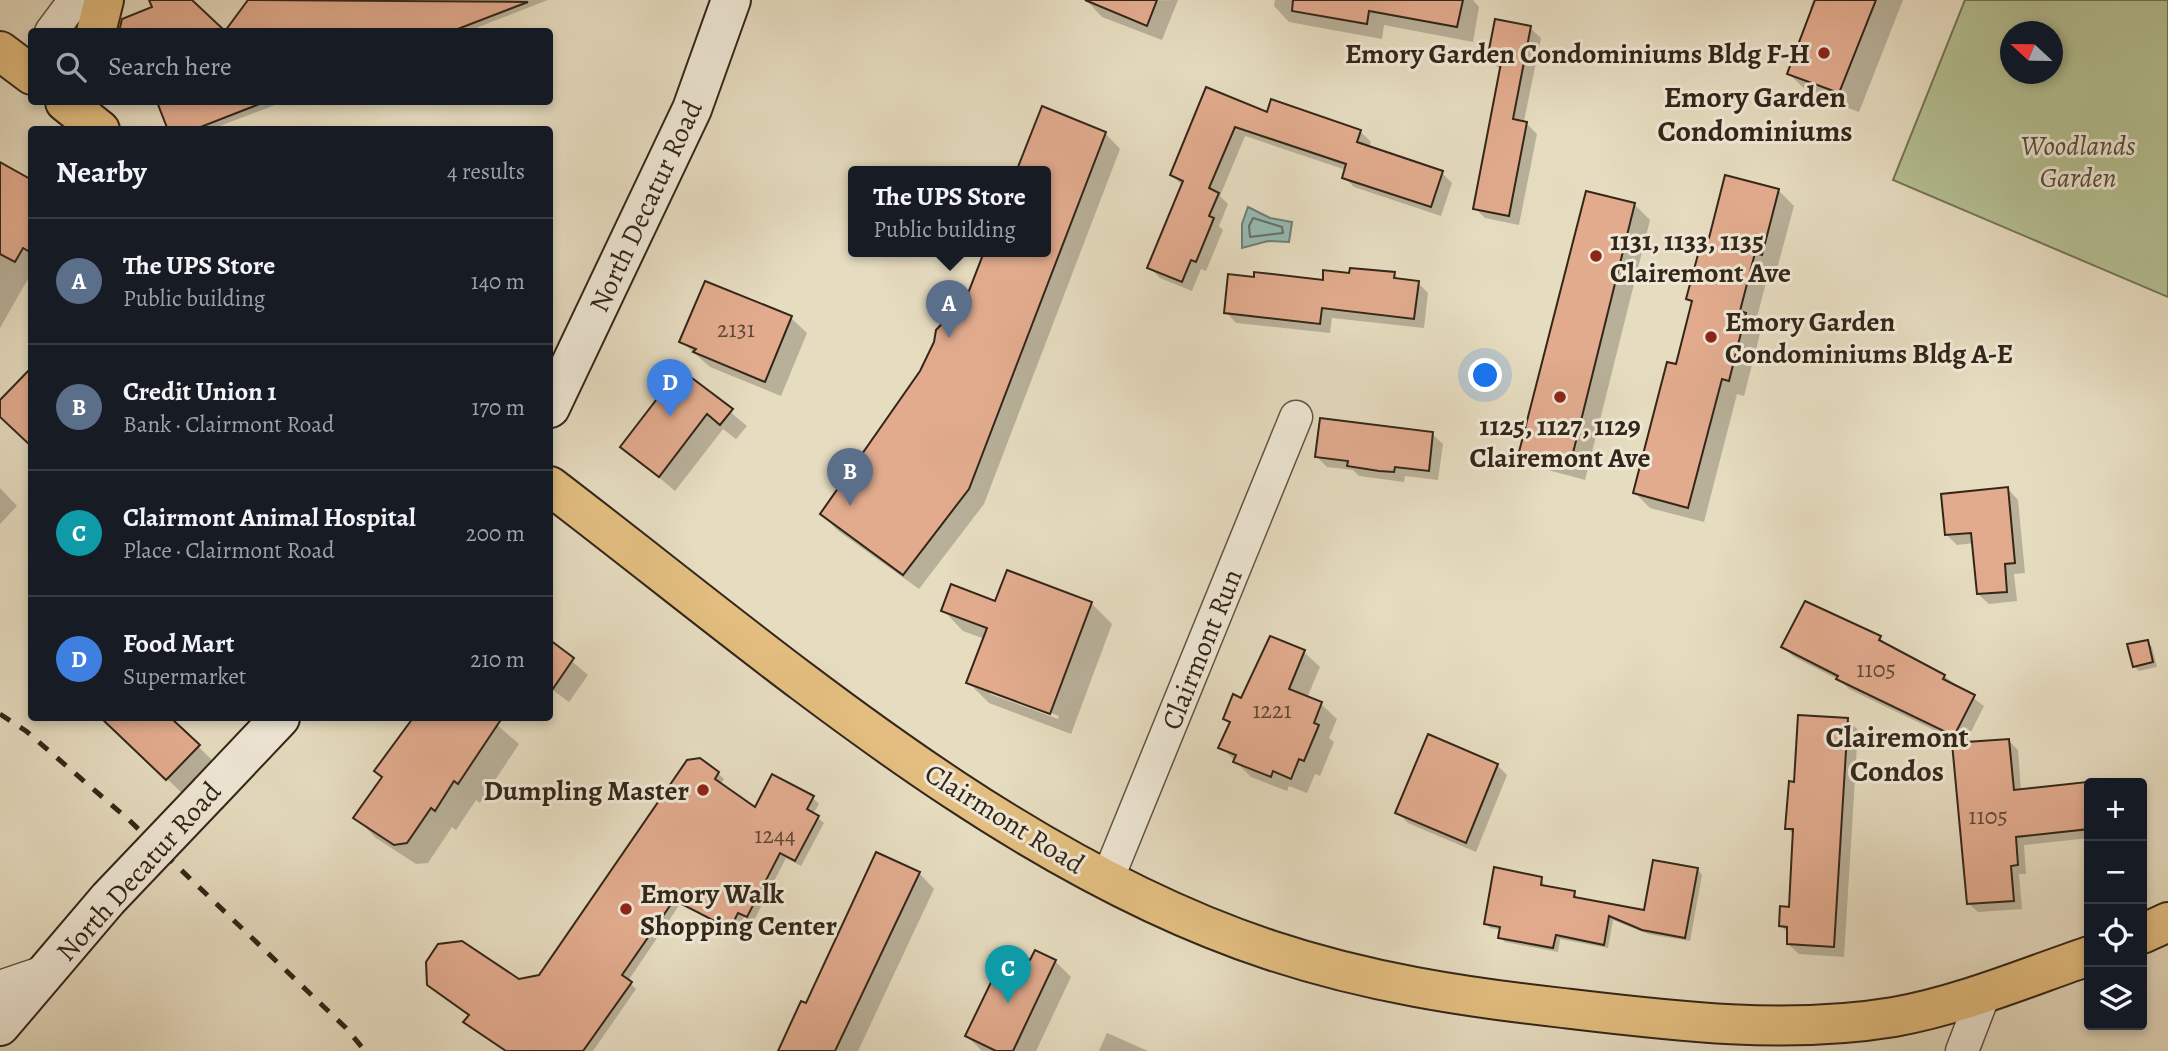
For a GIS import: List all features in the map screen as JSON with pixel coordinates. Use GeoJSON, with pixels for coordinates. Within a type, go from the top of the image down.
{"type":"FeatureCollection","features":[{"type":"Feature","properties":{"kind":"main road"},"geometry":{"type":"LineString","coordinates":[[97,28],[104,0]]}},
{"type":"Feature","properties":{"kind":"main road","name":"North Decatur Road"},"geometry":{"type":"LineString","coordinates":[[553,402],[692,109],[731,0]]}},
{"type":"Feature","properties":{"kind":"main road"},"geometry":{"type":"LineString","coordinates":[[69,105],[95,126]]}},
{"type":"Feature","properties":{"kind":"main road"},"geometry":{"type":"LineString","coordinates":[[103,105],[112,126]]}},
{"type":"Feature","properties":{"kind":"main road","name":"Clairmont Road"},"geometry":{"type":"LineString","coordinates":[[553,488],[888,744],[1013,826],[1107,880],[1220,932],[1333,969],[1439,992],[1531,1004],[1679,1020],[1805,1025],[1896,1016],[1984,993],[2084,958]]}},
{"type":"Feature","properties":{"kind":"main road","name":"North Decatur Road"},"geometry":{"type":"LineString","coordinates":[[0,1026],[108,899],[277,721]]}},
{"type":"Feature","properties":{"kind":"main road"},"geometry":{"type":"LineString","coordinates":[[2147,932],[2168,922]]}},
{"type":"Feature","properties":{"kind":"street"},"geometry":{"type":"LineString","coordinates":[[54,28],[75,0]]}},
{"type":"Feature","properties":{"kind":"street","name":"Clairmont Run"},"geometry":{"type":"LineString","coordinates":[[1107,880],[1296,417]]}},
{"type":"Feature","properties":{"kind":"street"},"geometry":{"type":"LineString","coordinates":[[0,987],[47,971]]}},
{"type":"Feature","properties":{"kind":"street"},"geometry":{"type":"LineString","coordinates":[[1962,1051],[1984,993]]}},
{"type":"Feature","properties":{"kind":"green space","name":"Woodlands Garden"},"geometry":{"type":"Polygon","coordinates":[[[1965,0],[2168,0],[2168,297],[1893,180],[1965,0]]]}},
{"type":"Feature","properties":{"kind":"water"},"geometry":{"type":"Polygon","coordinates":[[[1248,207],[1270,218],[1292,222],[1289,242],[1268,241],[1242,248],[1242,224],[1248,207]]]}},
{"type":"Feature","properties":{"kind":"building"},"geometry":{"type":"Polygon","coordinates":[[[149,0],[192,0],[222,28],[120,28],[122,19],[152,7],[149,0]]]}},
{"type":"Feature","properties":{"kind":"building"},"geometry":{"type":"Polygon","coordinates":[[[248,0],[528,2],[460,28],[227,28],[248,0]]]}},
{"type":"Feature","properties":{"kind":"building"},"geometry":{"type":"Polygon","coordinates":[[[1085,0],[1157,0],[1147,26],[1085,0]]]}},
{"type":"Feature","properties":{"kind":"building"},"geometry":{"type":"Polygon","coordinates":[[[1293,0],[1463,0],[1457,27],[1369,11],[1367,24],[1292,11],[1293,0]]]}},
{"type":"Feature","properties":{"kind":"building","name":"Emory Garden Condominiums Bldg F-H"},"geometry":{"type":"Polygon","coordinates":[[[1815,0],[1876,0],[1839,93],[1787,74],[1815,0]]]}},
{"type":"Feature","properties":{"kind":"building"},"geometry":{"type":"Polygon","coordinates":[[[1495,19],[1531,26],[1513,119],[1527,122],[1509,216],[1473,209],[1501,63],[1487,60],[1495,19]]]}},
{"type":"Feature","properties":{"kind":"building"},"geometry":{"type":"Polygon","coordinates":[[[1206,87],[1267,112],[1271,99],[1361,130],[1357,142],[1443,171],[1431,207],[1342,178],[1346,164],[1235,127],[1209,188],[1219,193],[1209,216],[1214,218],[1196,262],[1191,260],[1182,282],[1147,268],[1183,181],[1170,175],[1206,87]]]}},
{"type":"Feature","properties":{"kind":"building"},"geometry":{"type":"Polygon","coordinates":[[[158,105],[257,105],[203,126],[166,126],[158,105]]]}},
{"type":"Feature","properties":{"kind":"building"},"geometry":{"type":"Polygon","coordinates":[[[1042,106],[1106,132],[969,489],[903,575],[820,514],[920,371],[934,342],[936,330],[950,315],[960,314],[982,257],[1051,257],[1051,166],[1018,166],[1042,106]]]}},
{"type":"Feature","properties":{"kind":"building"},"geometry":{"type":"Polygon","coordinates":[[[0,162],[28,178],[28,251],[23,248],[15,262],[0,254],[0,162]]]}},
{"type":"Feature","properties":{"kind":"building","name":"Emory Garden Condominiums Bldg A-E"},"geometry":{"type":"Polygon","coordinates":[[[1725,175],[1779,189],[1762,255],[1755,253],[1740,311],[1746,313],[1729,381],[1722,379],[1688,508],[1633,493],[1667,362],[1676,364],[1692,301],[1686,299],[1703,236],[1709,238],[1725,175]]]}},
{"type":"Feature","properties":{"kind":"building"},"geometry":{"type":"Polygon","coordinates":[[[1586,191],[1635,203],[1570,465],[1519,452],[1586,191]]]}},
{"type":"Feature","properties":{"kind":"building"},"geometry":{"type":"Polygon","coordinates":[[[1350,268],[1395,272],[1394,278],[1419,281],[1414,319],[1322,308],[1320,324],[1224,313],[1228,274],[1254,277],[1254,272],[1323,280],[1323,270],[1349,273],[1350,268]]]}},
{"type":"Feature","properties":{"kind":"building"},"geometry":{"type":"Polygon","coordinates":[[[705,281],[792,316],[765,382],[693,352],[696,349],[679,342],[705,281]]]}},
{"type":"Feature","properties":{"kind":"building"},"geometry":{"type":"Polygon","coordinates":[[[680,369],[733,409],[720,425],[707,414],[659,477],[620,447],[680,369]]]}},
{"type":"Feature","properties":{"kind":"building"},"geometry":{"type":"Polygon","coordinates":[[[28,371],[28,443],[0,417],[0,400],[28,371]]]}},
{"type":"Feature","properties":{"kind":"building"},"geometry":{"type":"Polygon","coordinates":[[[1320,418],[1433,432],[1429,471],[1395,467],[1394,472],[1379,471],[1347,466],[1348,461],[1315,457],[1320,418]]]}},
{"type":"Feature","properties":{"kind":"building"},"geometry":{"type":"Polygon","coordinates":[[[2008,487],[2015,563],[2005,564],[2007,592],[1977,594],[1971,533],[1945,535],[1941,494],[2008,487]]]}},
{"type":"Feature","properties":{"kind":"building"},"geometry":{"type":"Polygon","coordinates":[[[1007,570],[1092,602],[1050,714],[966,683],[987,628],[941,611],[951,584],[995,601],[1007,570]]]}},
{"type":"Feature","properties":{"kind":"building"},"geometry":{"type":"Polygon","coordinates":[[[1805,601],[1881,636],[1879,640],[1945,675],[1943,679],[1975,695],[1954,736],[1836,679],[1838,676],[1781,647],[1805,601]]]}},
{"type":"Feature","properties":{"kind":"building"},"geometry":{"type":"Polygon","coordinates":[[[1270,636],[1305,650],[1289,689],[1322,702],[1314,723],[1319,725],[1304,761],[1299,759],[1291,779],[1273,771],[1271,777],[1233,762],[1236,755],[1218,748],[1230,722],[1223,719],[1233,694],[1241,698],[1270,636]]]}},
{"type":"Feature","properties":{"kind":"building"},"geometry":{"type":"Polygon","coordinates":[[[2148,640],[2153,662],[2133,667],[2127,644],[2148,640]]]}},
{"type":"Feature","properties":{"kind":"building"},"geometry":{"type":"Polygon","coordinates":[[[553,642],[574,658],[553,689],[553,642]]]}},
{"type":"Feature","properties":{"kind":"building"},"geometry":{"type":"Polygon","coordinates":[[[1798,715],[1848,718],[1834,947],[1787,944],[1787,927],[1779,926],[1780,906],[1789,907],[1793,829],[1785,829],[1789,781],[1794,782],[1798,715]]]}},
{"type":"Feature","properties":{"kind":"building"},"geometry":{"type":"Polygon","coordinates":[[[104,721],[174,721],[200,745],[166,780],[104,721]]]}},
{"type":"Feature","properties":{"kind":"building"},"geometry":{"type":"Polygon","coordinates":[[[411,721],[500,721],[458,784],[454,781],[435,811],[431,808],[407,843],[394,845],[353,818],[382,777],[374,771],[411,721]]]}},
{"type":"Feature","properties":{"kind":"building"},"geometry":{"type":"Polygon","coordinates":[[[1428,734],[1498,764],[1466,843],[1395,813],[1428,734]]]}},
{"type":"Feature","properties":{"kind":"building"},"geometry":{"type":"Polygon","coordinates":[[[2009,739],[2014,790],[2084,782],[2084,830],[2016,837],[2018,865],[2011,866],[2014,901],[1967,904],[1952,743],[2009,739]]]}},
{"type":"Feature","properties":{"kind":"building","name":"Emory Walk Shopping Center"},"geometry":{"type":"Polygon","coordinates":[[[700,758],[719,772],[715,779],[755,807],[772,774],[814,796],[807,809],[819,816],[795,861],[780,853],[747,917],[738,913],[730,929],[674,900],[622,975],[632,982],[583,1051],[506,1051],[463,1022],[469,1015],[427,985],[426,962],[438,944],[462,941],[519,979],[539,975],[687,760],[700,758]]]}},
{"type":"Feature","properties":{"kind":"building"},"geometry":{"type":"Polygon","coordinates":[[[876,852],[920,872],[835,1051],[778,1051],[801,1001],[806,1003],[876,852]]]}},
{"type":"Feature","properties":{"kind":"building"},"geometry":{"type":"Polygon","coordinates":[[[1653,860],[1698,868],[1685,938],[1642,930],[1609,916],[1604,945],[1556,935],[1553,948],[1498,938],[1500,927],[1484,924],[1494,867],[1542,877],[1541,885],[1575,891],[1574,897],[1644,910],[1653,860]]]}},
{"type":"Feature","properties":{"kind":"building"},"geometry":{"type":"Polygon","coordinates":[[[1003,947],[1030,960],[1035,950],[1056,960],[1013,1051],[996,1051],[965,1036],[997,970],[993,968],[1003,947]]]}},
{"type":"Feature","properties":{"kind":"railway"},"geometry":{"type":"LineString","coordinates":[[0,714],[26,731],[129,820],[346,1028],[365,1051]]}},
{"type":"Feature","properties":{"kind":"place","name":"Emory Garden Condominiums Bldg F-H"},"geometry":{"type":"Point","coordinates":[1824,53]}},
{"type":"Feature","properties":{"kind":"place","name":"1131, 1133, 1135 Clairemont Ave"},"geometry":{"type":"Point","coordinates":[1596,256]}},
{"type":"Feature","properties":{"kind":"place","name":"Emory Garden Condominiums Bldg A-E"},"geometry":{"type":"Point","coordinates":[1711,337]}},
{"type":"Feature","properties":{"kind":"place","name":"The UPS Store"},"geometry":{"type":"Point","coordinates":[949,338]}},
{"type":"Feature","properties":{"kind":"place","name":"1125, 1127, 1129 Clairemont Ave"},"geometry":{"type":"Point","coordinates":[1560,397]}},
{"type":"Feature","properties":{"kind":"place","name":"Food Mart"},"geometry":{"type":"Point","coordinates":[670,417]}},
{"type":"Feature","properties":{"kind":"place","name":"Credit Union 1"},"geometry":{"type":"Point","coordinates":[850,506]}},
{"type":"Feature","properties":{"kind":"place","name":"Dumpling Master"},"geometry":{"type":"Point","coordinates":[703,790]}},
{"type":"Feature","properties":{"kind":"place","name":"Emory Walk Shopping Center"},"geometry":{"type":"Point","coordinates":[626,909]}},
{"type":"Feature","properties":{"kind":"place","name":"Clairmont Animal Hospital"},"geometry":{"type":"Point","coordinates":[1008,1003]}},
{"type":"Feature","properties":{"kind":"district","name":"Emory Garden Condominiums"},"geometry":{"type":"Point","coordinates":[1755,114]}},
{"type":"Feature","properties":{"kind":"district","name":"Clairemont Condos"},"geometry":{"type":"Point","coordinates":[1897,754]}}]}
